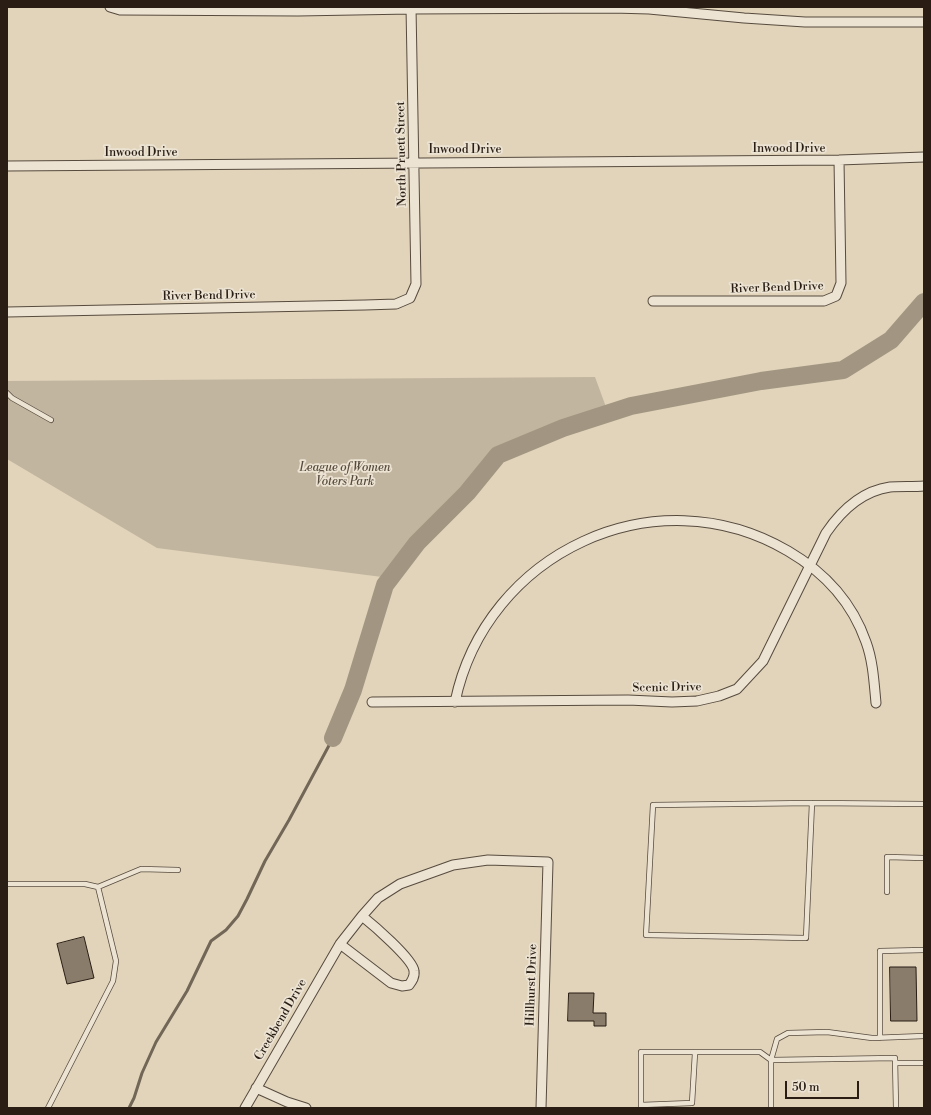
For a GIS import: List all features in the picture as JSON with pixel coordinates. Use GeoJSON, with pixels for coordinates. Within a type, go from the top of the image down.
{"type":"FeatureCollection","features":[{"type":"Feature","properties":{"kind":"street"},"geometry":{"type":"LineString","coordinates":[[110,7],[120,10],[298,11],[411,8],[613,8],[649,9],[805,22],[924,22]]}},
{"type":"Feature","properties":{"kind":"street","name":"North Pruett Street"},"geometry":{"type":"LineString","coordinates":[[410,298],[416,286],[411,8]]}},
{"type":"Feature","properties":{"kind":"street","name":"Inwood Drive"},"geometry":{"type":"LineString","coordinates":[[7,166],[839,160],[924,157]]}},
{"type":"Feature","properties":{"kind":"street","name":"River Bend Drive"},"geometry":{"type":"LineString","coordinates":[[653,301],[824,301],[836,296],[841,283],[839,160]]}},
{"type":"Feature","properties":{"kind":"street","name":"River Bend Drive"},"geometry":{"type":"LineString","coordinates":[[7,312],[396,304],[410,298]]}},
{"type":"Feature","properties":{"kind":"street","name":"Scenic Drive"},"geometry":{"type":"LineString","coordinates":[[372,702],[636,700],[672,702],[697,701],[720,696],[737,689],[763,661],[826,533],[834,521],[848,507],[859,499],[873,492],[889,487],[924,486]]}},
{"type":"Feature","properties":{"kind":"street"},"geometry":{"type":"LineString","coordinates":[[455,702],[459,682],[476,641],[496,611],[523,581],[553,558],[592,536],[610,530],[654,522],[697,522],[729,527],[759,536],[800,557],[839,592],[852,611],[867,643],[871,661],[876,703]]}},
{"type":"Feature","properties":{"kind":"street","name":"Creekbend Drive"},"geometry":{"type":"LineString","coordinates":[[244,1108],[340,944],[378,898],[400,884],[453,865],[488,860],[548,862]]}},
{"type":"Feature","properties":{"kind":"street","name":"Hillhurst Drive"},"geometry":{"type":"LineString","coordinates":[[541,1108],[548,862]]}},
{"type":"Feature","properties":{"kind":"street"},"geometry":{"type":"LineString","coordinates":[[340,944],[391,983],[402,986],[409,985],[413,980],[414,970],[409,961],[362,916]]}},
{"type":"Feature","properties":{"kind":"street"},"geometry":{"type":"LineString","coordinates":[[256,1088],[287,1102],[306,1108]]}},
{"type":"Feature","properties":{"kind":"lane"},"geometry":{"type":"LineString","coordinates":[[7,393],[12,398],[51,420]]}},
{"type":"Feature","properties":{"kind":"lane"},"geometry":{"type":"LineString","coordinates":[[812,803],[806,938],[646,935],[653,805],[812,803],[924,804]]}},
{"type":"Feature","properties":{"kind":"lane"},"geometry":{"type":"LineString","coordinates":[[887,892],[887,857],[924,858]]}},
{"type":"Feature","properties":{"kind":"lane"},"geometry":{"type":"LineString","coordinates":[[7,884],[85,884],[98,887],[141,869],[178,870]]}},
{"type":"Feature","properties":{"kind":"lane"},"geometry":{"type":"LineString","coordinates":[[48,1108],[113,981],[116,961],[98,887]]}},
{"type":"Feature","properties":{"kind":"lane"},"geometry":{"type":"LineString","coordinates":[[880,1038],[880,951],[924,950]]}},
{"type":"Feature","properties":{"kind":"lane"},"geometry":{"type":"LineString","coordinates":[[771,1108],[772,1060],[777,1039],[788,1033],[827,1032],[872,1038],[924,1036]]}},
{"type":"Feature","properties":{"kind":"lane"},"geometry":{"type":"LineString","coordinates":[[695,1053],[692,1103],[641,1106],[641,1052],[760,1052],[772,1060],[895,1058],[896,1108]]}},
{"type":"Feature","properties":{"kind":"lane"},"geometry":{"type":"LineString","coordinates":[[895,1063],[924,1063]]}},
{"type":"Feature","properties":{"kind":"green space","name":"League of Women Voters Park"},"geometry":{"type":"Polygon","coordinates":[[[595,377],[606,407],[504,445],[382,577],[157,548],[7,459],[7,381],[595,377]]]}},
{"type":"Feature","properties":{"kind":"building"},"geometry":{"type":"Polygon","coordinates":[[[84,937],[94,978],[67,984],[57,944],[84,937]]]}},
{"type":"Feature","properties":{"kind":"building"},"geometry":{"type":"Polygon","coordinates":[[[890,967],[916,967],[917,1021],[891,1021],[890,967]]]}},
{"type":"Feature","properties":{"kind":"building"},"geometry":{"type":"Polygon","coordinates":[[[569,993],[594,993],[593,1013],[606,1013],[606,1026],[594,1026],[594,1021],[568,1021],[569,993]]]}},
{"type":"Feature","properties":{"kind":"waterway"},"geometry":{"type":"LineString","coordinates":[[333,738],[353,690],[385,585],[417,543],[467,493],[498,455],[563,428],[631,406],[761,381],[843,370],[891,340],[924,302]]}},
{"type":"Feature","properties":{"kind":"waterway"},"geometry":{"type":"LineString","coordinates":[[129,1108],[134,1098],[142,1073],[156,1042],[187,991],[211,941],[226,930],[238,916],[265,861],[333,738]]}}]}
